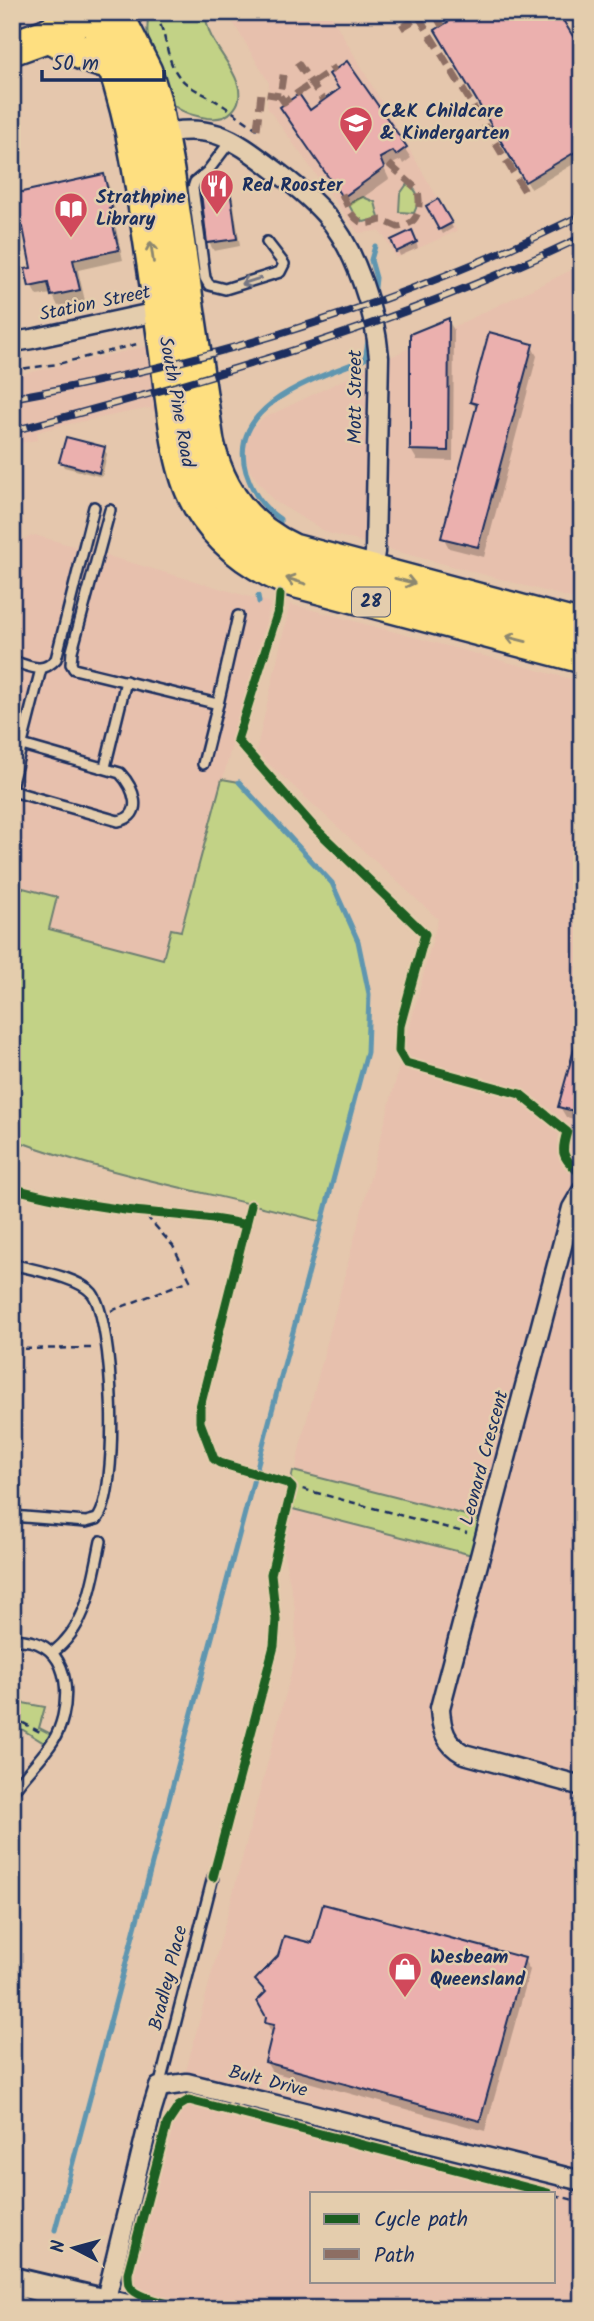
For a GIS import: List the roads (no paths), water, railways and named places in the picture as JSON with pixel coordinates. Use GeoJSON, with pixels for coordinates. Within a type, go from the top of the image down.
{"type":"FeatureCollection","features":[{"type":"Feature","properties":{"kind":"highway","name":"South Pine Road"},"geometry":{"type":"LineString","coordinates":[[92,12],[123,53],[145,72],[148,136],[174,308],[171,388],[187,471],[194,493],[212,522],[233,546],[262,567],[286,578],[368,587],[582,628]]}},
{"type":"Feature","properties":{"kind":"highway"},"geometry":{"type":"LineString","coordinates":[[12,48],[92,12]]}},
{"type":"Feature","properties":{"kind":"highway","name":"South Pine Road"},"geometry":{"type":"LineString","coordinates":[[115,12],[123,53]]}},
{"type":"Feature","properties":{"kind":"highway"},"geometry":{"type":"LineString","coordinates":[[48,34],[90,54],[97,61],[123,53],[149,13]]}},
{"type":"Feature","properties":{"kind":"highway","name":"South Pine Road"},"geometry":{"type":"LineString","coordinates":[[368,587],[582,656]]}},
{"type":"Feature","properties":{"kind":"street","name":"Mott Street"},"geometry":{"type":"LineString","coordinates":[[148,136],[198,130],[214,132],[232,139],[299,188],[326,215],[350,254],[366,293],[377,335],[379,357],[375,544],[368,587]]}},
{"type":"Feature","properties":{"kind":"street","name":"Station Street"},"geometry":{"type":"LineString","coordinates":[[12,339],[32,339],[174,308]]}},
{"type":"Feature","properties":{"kind":"street","name":"Leonard Crescent"},"geometry":{"type":"LineString","coordinates":[[582,1191],[572,1208],[443,1695],[440,1721],[446,1738],[457,1750],[471,1757],[582,1786]]}},
{"type":"Feature","properties":{"kind":"street","name":"Bult Drive"},"geometry":{"type":"LineString","coordinates":[[159,2087],[187,2084],[582,2181]]}},
{"type":"Feature","properties":{"kind":"street"},"geometry":{"type":"LineString","coordinates":[[105,2307],[150,2113],[159,2087]]}},
{"type":"Feature","properties":{"kind":"street"},"geometry":{"type":"LineString","coordinates":[[12,2281],[105,2307],[131,2309]]}},
{"type":"Feature","properties":{"kind":"lane"},"geometry":{"type":"LineString","coordinates":[[232,139],[207,172],[195,182],[193,188],[205,278],[209,285],[225,289],[280,272],[284,264],[267,242]]}},
{"type":"Feature","properties":{"kind":"lane"},"geometry":{"type":"LineString","coordinates":[[12,661],[41,669],[48,667],[56,659],[94,507]]}},
{"type":"Feature","properties":{"kind":"lane"},"geometry":{"type":"LineString","coordinates":[[110,510],[72,651],[71,664],[74,669],[218,704]]}},
{"type":"Feature","properties":{"kind":"lane"},"geometry":{"type":"LineString","coordinates":[[203,764],[238,616]]}},
{"type":"Feature","properties":{"kind":"lane"},"geometry":{"type":"LineString","coordinates":[[56,659],[71,664]]}},
{"type":"Feature","properties":{"kind":"lane"},"geometry":{"type":"LineString","coordinates":[[12,783],[41,669]]}},
{"type":"Feature","properties":{"kind":"lane"},"geometry":{"type":"LineString","coordinates":[[105,767],[126,681]]}},
{"type":"Feature","properties":{"kind":"lane"},"geometry":{"type":"LineString","coordinates":[[12,791],[118,821],[132,814],[135,805],[135,796],[120,773],[22,745]]}},
{"type":"Feature","properties":{"kind":"lane"},"geometry":{"type":"LineString","coordinates":[[12,1264],[85,1287],[93,1294],[101,1314],[111,1401],[111,1442],[102,1513],[97,1519],[86,1522],[12,1516]]}},
{"type":"Feature","properties":{"kind":"lane"},"geometry":{"type":"LineString","coordinates":[[52,1653],[72,1634],[83,1615],[101,1541]]}},
{"type":"Feature","properties":{"kind":"lane"},"geometry":{"type":"LineString","coordinates":[[12,1639],[40,1644],[52,1653],[61,1667],[66,1700],[54,1740],[12,1793]]}},
{"type":"Feature","properties":{"kind":"lane","name":"Bradley Place"},"geometry":{"type":"LineString","coordinates":[[159,2087],[213,1877]]}},
{"type":"Feature","properties":{"kind":"waterway"},"geometry":{"type":"LineString","coordinates":[[374,297],[376,278],[371,260],[375,246]]}},
{"type":"Feature","properties":{"kind":"waterway"},"geometry":{"type":"LineString","coordinates":[[280,525],[280,519],[259,499],[246,472],[243,448],[249,428],[262,411],[280,397],[323,375],[365,359],[369,335]]}},
{"type":"Feature","properties":{"kind":"waterway"},"geometry":{"type":"LineString","coordinates":[[258,596],[259,602]]}},
{"type":"Feature","properties":{"kind":"waterway"},"geometry":{"type":"LineString","coordinates":[[55,2230],[367,1052],[369,994],[358,941],[332,883],[239,782]]}},
{"type":"Feature","properties":{"kind":"railway"},"geometry":{"type":"LineString","coordinates":[[12,398],[159,367],[303,326],[445,276],[582,215]]}},
{"type":"Feature","properties":{"kind":"railway"},"geometry":{"type":"LineString","coordinates":[[12,431],[302,348],[444,297],[582,237]]}},
{"type":"Feature","properties":{"kind":"place","name":"C&K Childcare & Kindergarten"},"geometry":{"type":"Point","coordinates":[356,153]}},
{"type":"Feature","properties":{"kind":"place","name":"Red Rooster"},"geometry":{"type":"Point","coordinates":[217,216]}},
{"type":"Feature","properties":{"kind":"place","name":"Strathpine Library"},"geometry":{"type":"Point","coordinates":[71,239]}},
{"type":"Feature","properties":{"kind":"place","name":"Wesbeam Queensland"},"geometry":{"type":"Point","coordinates":[405,1999]}}]}
